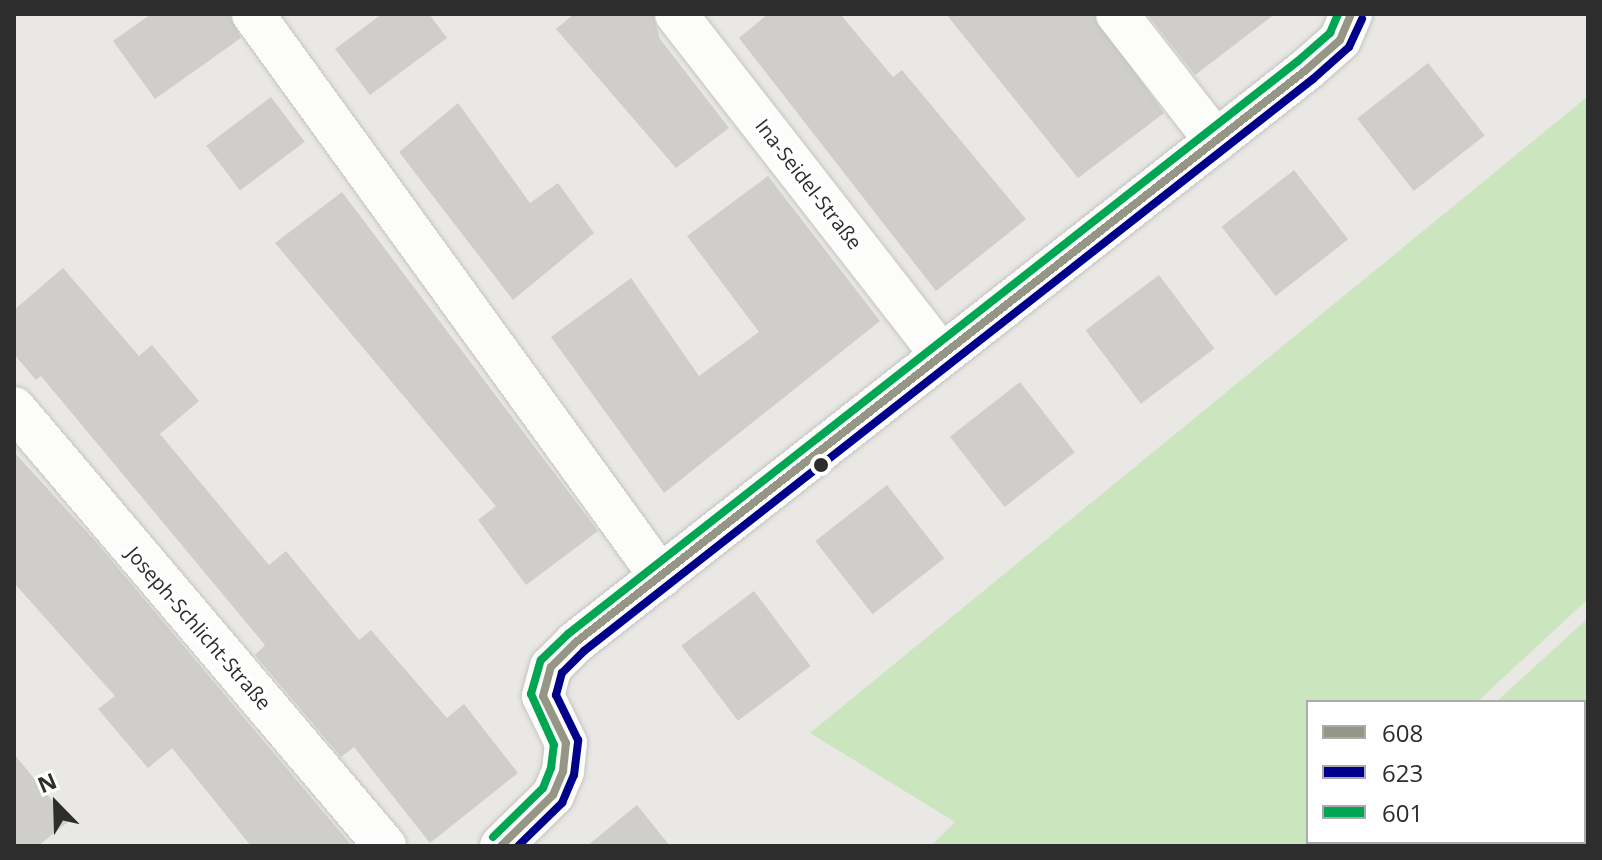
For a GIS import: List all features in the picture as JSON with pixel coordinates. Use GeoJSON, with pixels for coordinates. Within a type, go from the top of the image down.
{"type":"FeatureCollection","features":[{"type":"Feature","properties":{"kind":"street"},"geometry":{"type":"LineString","coordinates":[[253,14],[661,577]]}},
{"type":"Feature","properties":{"kind":"street","name":"Ina-Seidel-Straße"},"geometry":{"type":"LineString","coordinates":[[676,14],[941,354]]}},
{"type":"Feature","properties":{"kind":"street"},"geometry":{"type":"LineString","coordinates":[[1117,14],[1216,141]]}},
{"type":"Feature","properties":{"kind":"street"},"geometry":{"type":"LineString","coordinates":[[501,846],[553,795],[563,771],[566,743],[543,696],[551,667],[941,354],[1216,141],[1340,40],[1351,14]]}},
{"type":"Feature","properties":{"kind":"street","name":"Joseph-Schlicht-Straße"},"geometry":{"type":"LineString","coordinates":[[14,408],[385,846]]}},
{"type":"Feature","properties":{"kind":"green space"},"geometry":{"type":"Polygon","coordinates":[[[1588,96],[1588,599],[1479,700],[1306,700],[1306,844],[1324,844],[931,846],[955,822],[810,733],[1588,96]]]}},
{"type":"Feature","properties":{"kind":"green space"},"geometry":{"type":"Polygon","coordinates":[[[1588,618],[1588,846],[1340,846],[1586,844],[1586,700],[1498,700],[1588,618]]]}},
{"type":"Feature","properties":{"kind":"building"},"geometry":{"type":"Polygon","coordinates":[[[151,14],[229,14],[241,38],[155,99],[113,41],[151,14]]]}},
{"type":"Feature","properties":{"kind":"building"},"geometry":{"type":"Polygon","coordinates":[[[382,14],[429,14],[447,38],[370,95],[335,49],[382,14]]]}},
{"type":"Feature","properties":{"kind":"building"},"geometry":{"type":"Polygon","coordinates":[[[574,14],[653,14],[660,39],[729,128],[676,168],[556,29],[574,14]]]}},
{"type":"Feature","properties":{"kind":"building"},"geometry":{"type":"Polygon","coordinates":[[[768,14],[840,14],[893,77],[902,70],[1026,219],[936,291],[739,38],[768,14]]]}},
{"type":"Feature","properties":{"kind":"building"},"geometry":{"type":"Polygon","coordinates":[[[946,14],[1094,14],[1164,113],[1078,178],[946,14]]]}},
{"type":"Feature","properties":{"kind":"building"},"geometry":{"type":"Polygon","coordinates":[[[1147,14],[1275,14],[1195,75],[1147,14]]]}},
{"type":"Feature","properties":{"kind":"building"},"geometry":{"type":"Polygon","coordinates":[[[1428,63],[1485,135],[1414,191],[1357,118],[1428,63]]]}},
{"type":"Feature","properties":{"kind":"building"},"geometry":{"type":"Polygon","coordinates":[[[271,97],[305,142],[240,190],[206,146],[271,97]]]}},
{"type":"Feature","properties":{"kind":"building"},"geometry":{"type":"Polygon","coordinates":[[[458,103],[530,203],[558,183],[594,233],[513,300],[399,152],[458,103]]]}},
{"type":"Feature","properties":{"kind":"building"},"geometry":{"type":"Polygon","coordinates":[[[1294,170],[1348,239],[1276,296],[1222,227],[1294,170]]]}},
{"type":"Feature","properties":{"kind":"building"},"geometry":{"type":"Polygon","coordinates":[[[768,176],[880,321],[664,493],[551,337],[631,278],[699,376],[759,332],[687,236],[768,176]]]}},
{"type":"Feature","properties":{"kind":"building"},"geometry":{"type":"Polygon","coordinates":[[[342,192],[598,531],[526,585],[478,520],[496,506],[275,243],[342,192]]]}},
{"type":"Feature","properties":{"kind":"building"},"geometry":{"type":"Polygon","coordinates":[[[63,268],[139,356],[152,345],[199,401],[160,434],[269,565],[286,551],[359,640],[371,630],[447,718],[464,704],[518,773],[430,843],[354,747],[341,757],[255,655],[265,645],[41,376],[36,380],[14,354],[14,310],[63,268]]]}},
{"type":"Feature","properties":{"kind":"building"},"geometry":{"type":"Polygon","coordinates":[[[1159,275],[1214,348],[1141,404],[1086,330],[1159,275]]]}},
{"type":"Feature","properties":{"kind":"building"},"geometry":{"type":"Polygon","coordinates":[[[1020,382],[1075,452],[1005,507],[950,437],[1020,382]]]}},
{"type":"Feature","properties":{"kind":"building"},"geometry":{"type":"Polygon","coordinates":[[[14,452],[96,542],[352,846],[251,846],[172,748],[148,768],[98,709],[115,696],[14,583],[14,452]]]}},
{"type":"Feature","properties":{"kind":"building"},"geometry":{"type":"Polygon","coordinates":[[[887,485],[944,558],[873,614],[815,541],[887,485]]]}},
{"type":"Feature","properties":{"kind":"building"},"geometry":{"type":"Polygon","coordinates":[[[754,591],[811,666],[738,721],[681,646],[754,591]]]}},
{"type":"Feature","properties":{"kind":"building"},"geometry":{"type":"Polygon","coordinates":[[[14,754],[69,821],[38,846],[14,846],[14,754]]]}},
{"type":"Feature","properties":{"kind":"building"},"geometry":{"type":"Polygon","coordinates":[[[637,805],[670,846],[587,846],[637,805]]]}},
{"type":"Feature","properties":{"kind":"transit line","name":"601"},"geometry":{"type":"LineString","coordinates":[[493,837],[543,788],[551,768],[554,745],[531,694],[541,660],[568,634],[1298,61],[1330,33],[1338,14]]}},
{"type":"Feature","properties":{"kind":"transit line","name":"608"},"geometry":{"type":"LineString","coordinates":[[501,846],[553,795],[563,771],[566,743],[543,696],[551,667],[576,642],[1306,70],[1340,40],[1351,14]]}},
{"type":"Feature","properties":{"kind":"transit line","name":"623"},"geometry":{"type":"LineString","coordinates":[[518,846],[562,803],[574,775],[578,740],[556,695],[562,673],[584,651],[1313,79],[1349,47],[1362,19]]}}]}
